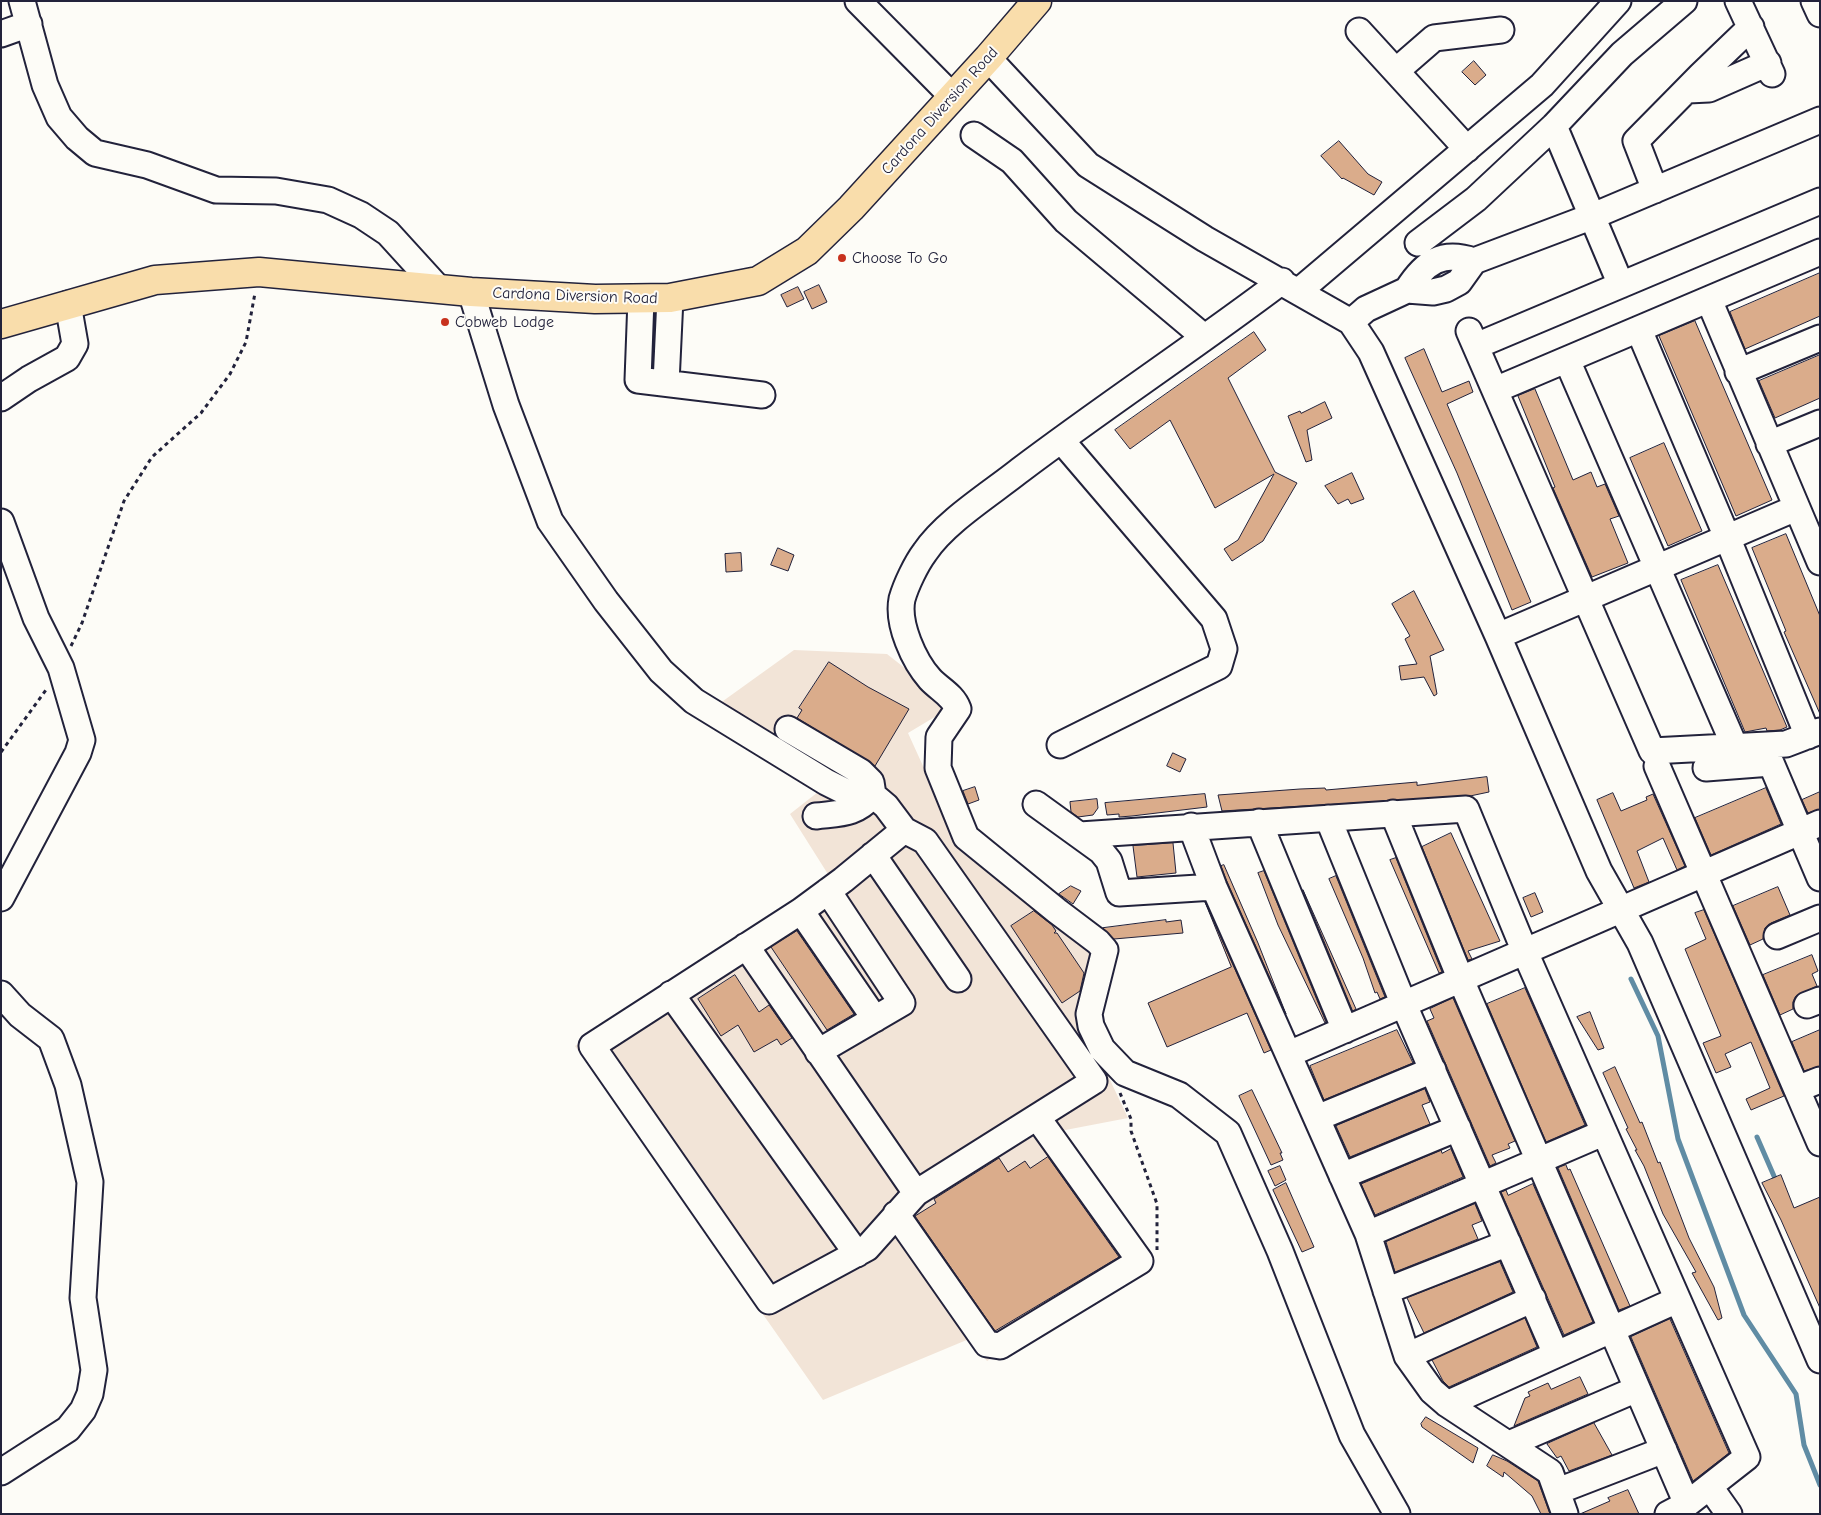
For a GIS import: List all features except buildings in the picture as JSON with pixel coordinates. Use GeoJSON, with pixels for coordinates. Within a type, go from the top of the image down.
{"type":"FeatureCollection","features":[{"type":"Feature","properties":{"kind":"main road","name":"Cardona Diversion Road"},"geometry":{"type":"LineString","coordinates":[[1,324],[155,280],[259,272],[471,292],[595,299],[670,298],[758,281],[807,251],[851,208],[988,58],[1036,1]]}},
{"type":"Feature","properties":{"kind":"street"},"geometry":{"type":"LineString","coordinates":[[858,1],[953,97]]}},
{"type":"Feature","properties":{"kind":"street"},"geometry":{"type":"LineString","coordinates":[[1397,1514],[1352,1435],[1280,1251],[1228,1133],[1178,1095],[1125,1072],[1102,1049],[1091,1026],[1089,1014],[1105,950],[1098,942],[966,837],[938,768],[939,737],[958,708],[956,702],[930,678],[910,651],[904,624],[902,600],[925,551],[957,519],[1061,440],[1204,337],[1291,286],[1467,149],[1542,85],[1618,1]]}},
{"type":"Feature","properties":{"kind":"street"},"geometry":{"type":"LineString","coordinates":[[1418,243],[1476,199],[1554,126],[1622,54],[1684,1]]}},
{"type":"Feature","properties":{"kind":"street"},"geometry":{"type":"LineString","coordinates":[[1688,90],[1709,89],[1770,68],[1738,1]]}},
{"type":"Feature","properties":{"kind":"street"},"geometry":{"type":"LineString","coordinates":[[1814,1],[1820,14]]}},
{"type":"Feature","properties":{"kind":"street"},"geometry":{"type":"LineString","coordinates":[[1,34],[25,13],[45,85],[59,117],[77,138],[95,153],[147,165],[216,190],[276,191],[328,200],[361,215],[388,232],[439,289]]}},
{"type":"Feature","properties":{"kind":"street"},"geometry":{"type":"LineString","coordinates":[[1655,190],[1636,141],[1688,90],[1700,75],[1751,27]]}},
{"type":"Feature","properties":{"kind":"street"},"geometry":{"type":"LineString","coordinates":[[1396,71],[1434,38],[1501,30]]}},
{"type":"Feature","properties":{"kind":"street"},"geometry":{"type":"LineString","coordinates":[[1359,31],[1467,149]]}},
{"type":"Feature","properties":{"kind":"street"},"geometry":{"type":"LineString","coordinates":[[988,58],[1088,165],[1205,239],[1291,286],[1351,322],[1371,352],[1498,636],[1599,871],[1621,911],[1631,923],[1640,943],[1820,1360]]}},
{"type":"Feature","properties":{"kind":"street"},"geometry":{"type":"LineString","coordinates":[[1351,322],[1366,309],[1407,290],[1433,292],[1446,289],[1459,282],[1474,261],[1593,216],[1820,120]]}},
{"type":"Feature","properties":{"kind":"street"},"geometry":{"type":"LineString","coordinates":[[1554,126],[1621,285]]}},
{"type":"Feature","properties":{"kind":"street"},"geometry":{"type":"LineString","coordinates":[[974,135],[1012,161],[1066,221],[1204,337]]}},
{"type":"Feature","properties":{"kind":"street"},"geometry":{"type":"LineString","coordinates":[[1638,330],[1814,733],[1786,744],[1652,751],[1473,338],[1621,285],[1820,201]]}},
{"type":"Feature","properties":{"kind":"street"},"geometry":{"type":"LineString","coordinates":[[1495,390],[1820,252]]}},
{"type":"Feature","properties":{"kind":"street"},"geometry":{"type":"LineString","coordinates":[[471,292],[506,405],[550,521],[606,601],[661,671],[694,701],[826,782],[856,798],[873,795]]}},
{"type":"Feature","properties":{"kind":"street"},"geometry":{"type":"LineString","coordinates":[[666,383],[670,298]]}},
{"type":"Feature","properties":{"kind":"street"},"geometry":{"type":"LineString","coordinates":[[640,299],[638,380],[762,395]]}},
{"type":"Feature","properties":{"kind":"street"},"geometry":{"type":"LineString","coordinates":[[1708,300],[1820,562]]}},
{"type":"Feature","properties":{"kind":"street"},"geometry":{"type":"LineString","coordinates":[[1,398],[29,379],[67,358],[75,344],[68,304]]}},
{"type":"Feature","properties":{"kind":"street"},"geometry":{"type":"LineString","coordinates":[[1738,372],[1820,338]]}},
{"type":"Feature","properties":{"kind":"street"},"geometry":{"type":"LineString","coordinates":[[1567,360],[1735,747]]}},
{"type":"Feature","properties":{"kind":"street"},"geometry":{"type":"LineString","coordinates":[[1769,444],[1820,422]]}},
{"type":"Feature","properties":{"kind":"street"},"geometry":{"type":"LineString","coordinates":[[1060,745],[1218,666],[1224,649],[1214,619],[1061,440]]}},
{"type":"Feature","properties":{"kind":"street"},"geometry":{"type":"LineString","coordinates":[[1498,636],[1796,508]]}},
{"type":"Feature","properties":{"kind":"street"},"geometry":{"type":"LineString","coordinates":[[1,522],[36,618],[61,668],[82,740],[78,753],[1,898]]}},
{"type":"Feature","properties":{"kind":"street"},"geometry":{"type":"LineString","coordinates":[[788,729],[861,772],[871,782],[873,795],[886,806],[904,830],[926,841],[1094,1081],[916,1193],[867,1248],[769,1302],[592,1046],[801,911],[904,830]]}},
{"type":"Feature","properties":{"kind":"street"},"geometry":{"type":"LineString","coordinates":[[1706,768],[1771,763],[1810,828],[1820,878]]}},
{"type":"Feature","properties":{"kind":"street"},"geometry":{"type":"LineString","coordinates":[[1657,766],[1820,1143]]}},
{"type":"Feature","properties":{"kind":"street"},"geometry":{"type":"LineString","coordinates":[[816,816],[852,811],[862,806],[873,795]]}},
{"type":"Feature","properties":{"kind":"street"},"geometry":{"type":"LineString","coordinates":[[1036,804],[1102,851],[1109,861],[1119,893],[1214,887]]}},
{"type":"Feature","properties":{"kind":"street"},"geometry":{"type":"LineString","coordinates":[[1080,835],[1191,826],[1466,808],[1525,952],[1603,1133],[1747,1457],[1710,1487],[1677,1509],[1664,1450],[1461,980],[1393,813]]}},
{"type":"Feature","properties":{"kind":"street"},"geometry":{"type":"LineString","coordinates":[[1328,818],[1404,1005],[1556,1354]]}},
{"type":"Feature","properties":{"kind":"street"},"geometry":{"type":"LineString","coordinates":[[1258,822],[1345,1030]]}},
{"type":"Feature","properties":{"kind":"street"},"geometry":{"type":"LineString","coordinates":[[1191,826],[1214,887],[1368,1234],[1407,1356],[1432,1391],[1447,1404],[1550,1472],[1562,1502],[1664,1450]]}},
{"type":"Feature","properties":{"kind":"street"},"geometry":{"type":"LineString","coordinates":[[1288,1054],[1810,828]]}},
{"type":"Feature","properties":{"kind":"street"},"geometry":{"type":"LineString","coordinates":[[873,855],[958,979]]}},
{"type":"Feature","properties":{"kind":"street"},"geometry":{"type":"LineString","coordinates":[[818,1052],[902,1003],[828,891]]}},
{"type":"Feature","properties":{"kind":"street"},"geometry":{"type":"LineString","coordinates":[[801,911],[875,1018]]}},
{"type":"Feature","properties":{"kind":"street"},"geometry":{"type":"LineString","coordinates":[[1777,936],[1820,918]]}},
{"type":"Feature","properties":{"kind":"street"},"geometry":{"type":"LineString","coordinates":[[746,946],[916,1193]]}},
{"type":"Feature","properties":{"kind":"street"},"geometry":{"type":"LineString","coordinates":[[1,994],[20,1015],[51,1039],[68,1085],[90,1182],[83,1298],[94,1370],[90,1394],[84,1410],[68,1429],[1,1472]]}},
{"type":"Feature","properties":{"kind":"street"},"geometry":{"type":"LineString","coordinates":[[671,994],[857,1254]]}},
{"type":"Feature","properties":{"kind":"street"},"geometry":{"type":"LineString","coordinates":[[1317,1118],[1433,1070]]}},
{"type":"Feature","properties":{"kind":"street"},"geometry":{"type":"LineString","coordinates":[[1797,1089],[1820,1080]]}},
{"type":"Feature","properties":{"kind":"street"},"geometry":{"type":"LineString","coordinates":[[896,1214],[987,1344],[1000,1346],[1140,1262],[1037,1117]]}},
{"type":"Feature","properties":{"kind":"street"},"geometry":{"type":"LineString","coordinates":[[1342,1176],[1458,1128]]}},
{"type":"Feature","properties":{"kind":"street"},"geometry":{"type":"LineString","coordinates":[[1368,1234],[1603,1133]]}},
{"type":"Feature","properties":{"kind":"street"},"geometry":{"type":"LineString","coordinates":[[1386,1291],[1508,1243]]}},
{"type":"Feature","properties":{"kind":"street"},"geometry":{"type":"LineString","coordinates":[[1407,1356],[1533,1299]]}},
{"type":"Feature","properties":{"kind":"street"},"geometry":{"type":"LineString","coordinates":[[1447,1404],[1677,1300]]}},
{"type":"Feature","properties":{"kind":"street"},"geometry":{"type":"LineString","coordinates":[[1510,1444],[1637,1389]]}},
{"type":"Feature","properties":{"kind":"street"},"geometry":{"type":"LineString","coordinates":[[1710,1487],[1729,1514]]}},
{"type":"Feature","properties":{"kind":"path"},"geometry":{"type":"LineString","coordinates":[[1,752],[61,668],[82,623],[124,501],[152,458],[201,413],[230,374],[246,342],[259,272]]}},
{"type":"Feature","properties":{"kind":"path"},"geometry":{"type":"LineString","coordinates":[[1119,1090],[1131,1119],[1131,1131],[1157,1204],[1156,1255]]}},
{"type":"Feature","properties":{"kind":"shaded area"},"geometry":{"type":"Polygon","coordinates":[[[794,650],[887,654],[953,706],[908,733],[958,843],[1100,955],[1084,1025],[1128,1118],[1055,1132],[1149,1266],[987,1361],[969,1339],[823,1400],[575,1046],[831,879],[790,814],[818,792],[698,719],[794,650]]]}},
{"type":"Feature","properties":{"kind":"waterway"},"geometry":{"type":"LineString","coordinates":[[1631,979],[1658,1036],[1678,1139],[1744,1315],[1796,1394],[1804,1445],[1820,1485]]}},
{"type":"Feature","properties":{"kind":"waterway"},"geometry":{"type":"LineString","coordinates":[[1757,1137],[1777,1183]]}},
{"type":"Feature","properties":{"kind":"place","name":"Choose To Go"},"geometry":{"type":"Point","coordinates":[842,258]}},
{"type":"Feature","properties":{"kind":"place","name":"Cobweb Lodge"},"geometry":{"type":"Point","coordinates":[445,322]}}]}
